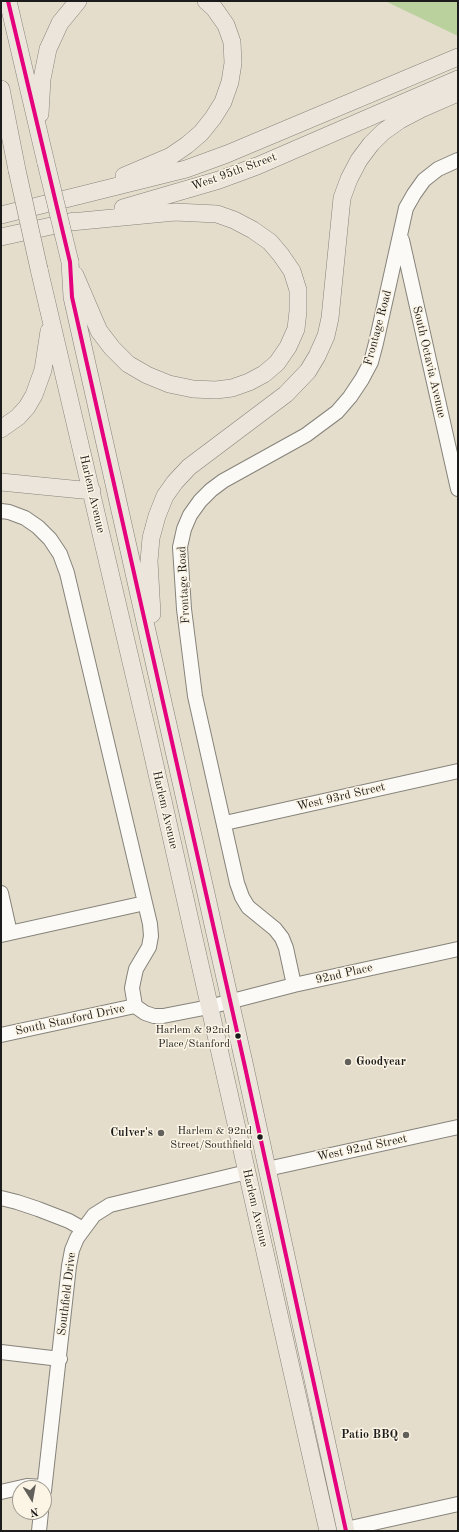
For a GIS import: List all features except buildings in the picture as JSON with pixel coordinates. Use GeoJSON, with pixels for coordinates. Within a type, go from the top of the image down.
{"type":"FeatureCollection","features":[{"type":"Feature","properties":{"kind":"main road","name":"Harlem Avenue"},"geometry":{"type":"LineString","coordinates":[[8,1],[70,262],[72,297],[230,1001],[346,1530]]}},
{"type":"Feature","properties":{"kind":"main road"},"geometry":{"type":"LineString","coordinates":[[39,134],[42,79],[48,49],[60,22],[78,1]]}},
{"type":"Feature","properties":{"kind":"main road"},"geometry":{"type":"LineString","coordinates":[[71,198],[171,156],[201,133],[213,118],[223,102],[230,82],[233,63],[232,42],[226,25],[214,8],[206,1]]}},
{"type":"Feature","properties":{"kind":"main road","name":"West 95th Street"},"geometry":{"type":"LineString","coordinates":[[1,215],[186,169],[458,57]]}},
{"type":"Feature","properties":{"kind":"main road","name":"West 95th Street"},"geometry":{"type":"LineString","coordinates":[[1,238],[71,222],[150,201],[219,180],[257,166],[458,79]]}},
{"type":"Feature","properties":{"kind":"main road","name":"Harlem Avenue"},"geometry":{"type":"LineString","coordinates":[[1,89],[51,322],[92,491],[328,1531]]}},
{"type":"Feature","properties":{"kind":"main road"},"geometry":{"type":"LineString","coordinates":[[154,662],[149,561],[151,538],[157,516],[165,496],[175,482],[189,467],[286,394],[308,371],[323,343],[330,318],[342,198],[349,179],[359,160],[371,144],[383,132],[400,120],[458,93]]}},
{"type":"Feature","properties":{"kind":"main road"},"geometry":{"type":"LineString","coordinates":[[1,138],[11,168],[19,176]]}},
{"type":"Feature","properties":{"kind":"main road"},"geometry":{"type":"LineString","coordinates":[[70,262],[99,331],[112,348],[128,364],[147,375],[169,384],[193,389],[216,390],[232,388],[249,382],[264,374],[277,363],[288,347],[296,329],[298,290],[292,271],[270,242],[253,230],[234,220],[217,214],[175,212],[71,222]]}},
{"type":"Feature","properties":{"kind":"main road"},"geometry":{"type":"LineString","coordinates":[[1,430],[18,417],[27,407],[34,395],[43,370],[51,322]]}},
{"type":"Feature","properties":{"kind":"main road"},"geometry":{"type":"LineString","coordinates":[[1,482],[92,491]]}},
{"type":"Feature","properties":{"kind":"street","name":"Frontage Road"},"geometry":{"type":"LineString","coordinates":[[294,985],[286,948],[282,938],[275,929],[248,907],[242,897],[237,883],[198,710],[191,669],[181,574],[180,547],[184,529],[190,515],[200,501],[211,490],[223,481],[306,435],[337,412],[350,396],[362,379],[371,362],[401,236],[406,208],[420,185],[438,169],[458,160]]}},
{"type":"Feature","properties":{"kind":"street","name":"South Octavia Avenue"},"geometry":{"type":"LineString","coordinates":[[401,236],[458,489]]}},
{"type":"Feature","properties":{"kind":"street"},"geometry":{"type":"LineString","coordinates":[[1,510],[20,516],[38,527],[50,538],[60,554],[67,573],[150,924],[151,936],[149,947],[136,968],[132,988],[135,1006]]}},
{"type":"Feature","properties":{"kind":"street","name":"West 93rd Street"},"geometry":{"type":"LineString","coordinates":[[224,823],[458,771]]}},
{"type":"Feature","properties":{"kind":"street"},"geometry":{"type":"LineString","coordinates":[[1,893],[6,934],[145,903]]}},
{"type":"Feature","properties":{"kind":"street","name":"92nd Place"},"geometry":{"type":"LineString","coordinates":[[230,1001],[458,948]]}},
{"type":"Feature","properties":{"kind":"street","name":"South Stanford Drive"},"geometry":{"type":"LineString","coordinates":[[1,1035],[135,1006],[145,1013],[154,1016],[163,1016],[210,1007],[230,1001]]}},
{"type":"Feature","properties":{"kind":"street","name":"West 92nd Street"},"geometry":{"type":"LineString","coordinates":[[267,1169],[458,1126]]}},
{"type":"Feature","properties":{"kind":"street","name":"Southfield Drive"},"geometry":{"type":"LineString","coordinates":[[45,1480],[70,1261],[72,1250],[82,1230],[94,1215],[110,1204],[247,1172]]}},
{"type":"Feature","properties":{"kind":"street"},"geometry":{"type":"LineString","coordinates":[[1,1198],[38,1209],[69,1221],[82,1230]]}},
{"type":"Feature","properties":{"kind":"street"},"geometry":{"type":"LineString","coordinates":[[1,1352],[60,1359]]}},
{"type":"Feature","properties":{"kind":"street"},"geometry":{"type":"LineString","coordinates":[[1,1492],[12,1489]]}},
{"type":"Feature","properties":{"kind":"street"},"geometry":{"type":"LineString","coordinates":[[346,1530],[458,1504]]}},
{"type":"Feature","properties":{"kind":"street"},"geometry":{"type":"LineString","coordinates":[[39,1531],[40,1520]]}},
{"type":"Feature","properties":{"kind":"green space"},"geometry":{"type":"Polygon","coordinates":[[[385,1],[458,1],[458,36],[385,1]]]}},
{"type":"Feature","properties":{"kind":"transit line"},"geometry":{"type":"LineString","coordinates":[[8,1],[70,262],[72,297],[245,1067],[346,1531]]}},
{"type":"Feature","properties":{"kind":"place","name":"Harlem & 92nd Place/Stanford"},"geometry":{"type":"Point","coordinates":[238,1036]}},
{"type":"Feature","properties":{"kind":"place","name":"Goodyear"},"geometry":{"type":"Point","coordinates":[348,1062]}},
{"type":"Feature","properties":{"kind":"place","name":"Culver's"},"geometry":{"type":"Point","coordinates":[161,1133]}},
{"type":"Feature","properties":{"kind":"place","name":"Harlem & 92nd Street/Southfield"},"geometry":{"type":"Point","coordinates":[260,1137]}},
{"type":"Feature","properties":{"kind":"place","name":"Patio BBQ"},"geometry":{"type":"Point","coordinates":[406,1435]}}]}
